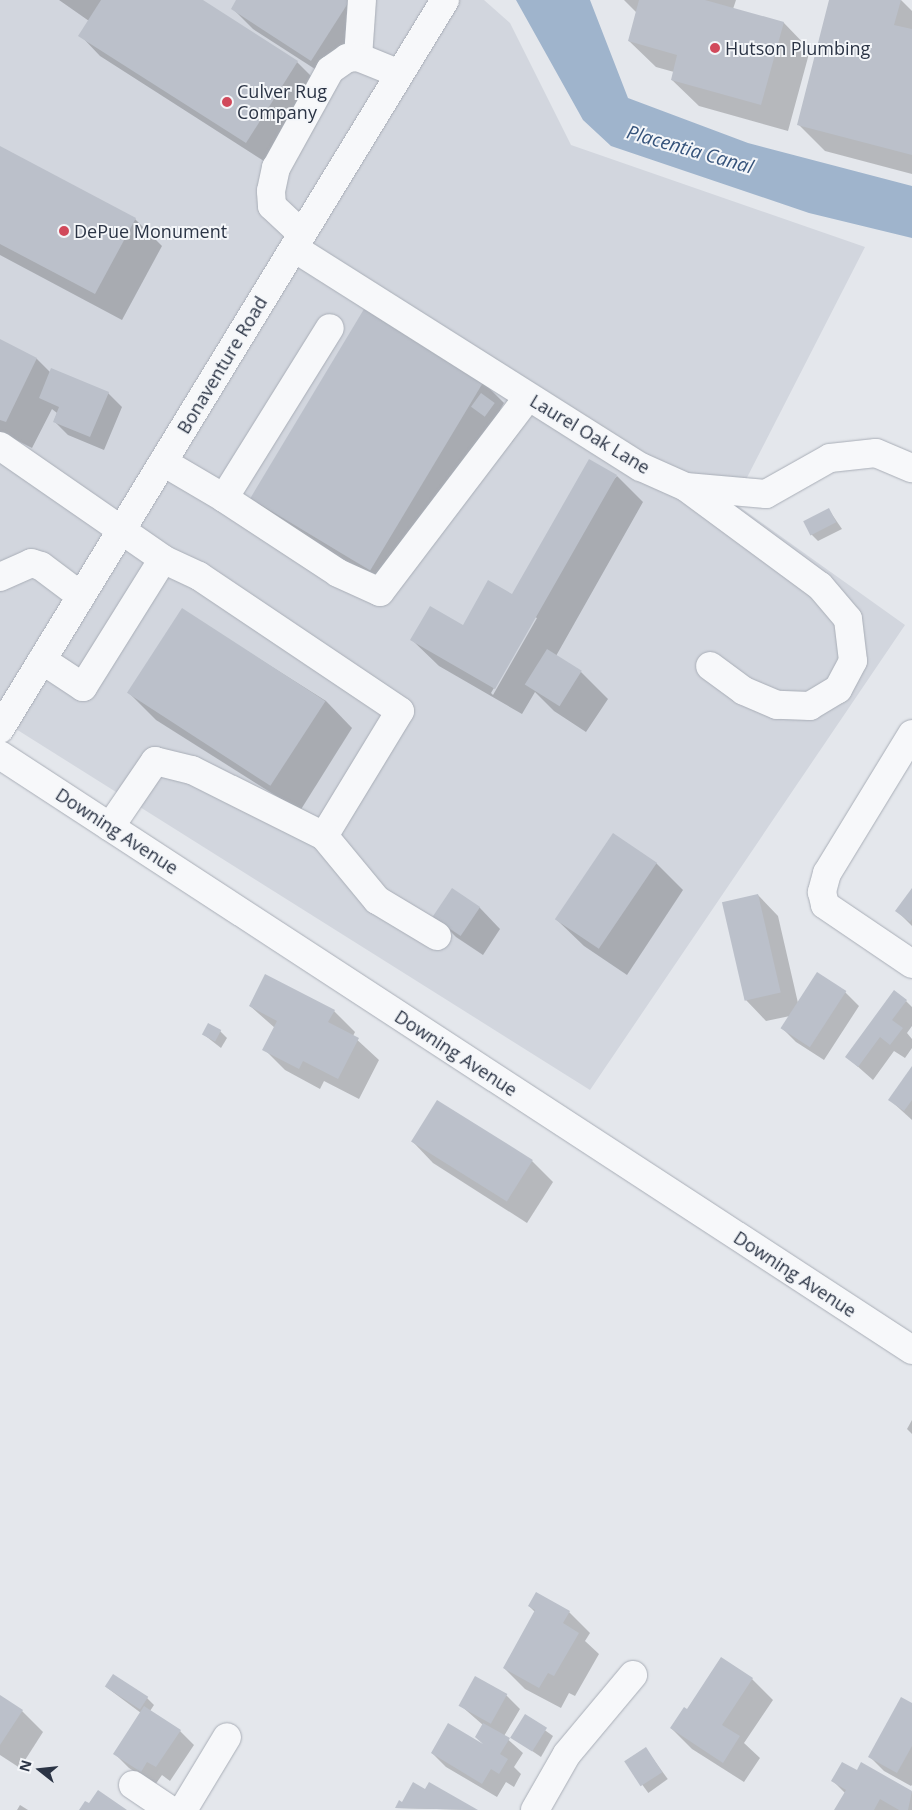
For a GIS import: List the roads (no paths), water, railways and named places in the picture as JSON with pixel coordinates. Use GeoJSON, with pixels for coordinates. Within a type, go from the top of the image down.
{"type":"FeatureCollection","features":[{"type":"Feature","properties":{"kind":"street"},"geometry":{"type":"LineString","coordinates":[[362,0],[358,57],[400,74]]}},
{"type":"Feature","properties":{"kind":"street","name":"Bonaventure Road"},"geometry":{"type":"LineString","coordinates":[[1,726],[445,0]]}},
{"type":"Feature","properties":{"kind":"street","name":"Laurel Oak Lane"},"geometry":{"type":"LineString","coordinates":[[358,57],[347,58],[330,70],[276,168],[271,191],[272,206],[298,241],[528,397],[641,468],[686,487],[766,494],[830,458],[876,453],[912,468]]}},
{"type":"Feature","properties":{"kind":"street"},"geometry":{"type":"LineString","coordinates":[[224,498],[330,328]]}},
{"type":"Feature","properties":{"kind":"street"},"geometry":{"type":"LineString","coordinates":[[163,462],[224,498],[338,573],[380,592],[528,397]]}},
{"type":"Feature","properties":{"kind":"street"},"geometry":{"type":"LineString","coordinates":[[0,446],[120,532],[163,559],[199,576],[400,711],[324,836]]}},
{"type":"Feature","properties":{"kind":"street"},"geometry":{"type":"LineString","coordinates":[[686,487],[820,586],[848,619],[853,661],[838,689],[810,706],[776,705],[744,691],[710,666]]}},
{"type":"Feature","properties":{"kind":"street"},"geometry":{"type":"LineString","coordinates":[[42,660],[83,687],[163,559]]}},
{"type":"Feature","properties":{"kind":"street"},"geometry":{"type":"LineString","coordinates":[[0,577],[31,563],[41,566],[81,596]]}},
{"type":"Feature","properties":{"kind":"street"},"geometry":{"type":"LineString","coordinates":[[912,734],[826,873],[822,892],[825,906],[912,964]]}},
{"type":"Feature","properties":{"kind":"street","name":"Downing Avenue"},"geometry":{"type":"LineString","coordinates":[[0,755],[912,1350]]}},
{"type":"Feature","properties":{"kind":"street"},"geometry":{"type":"LineString","coordinates":[[110,827],[155,761],[192,770],[324,836],[377,900],[437,936]]}},
{"type":"Feature","properties":{"kind":"street"},"geometry":{"type":"LineString","coordinates":[[535,1810],[566,1754],[633,1675]]}},
{"type":"Feature","properties":{"kind":"street"},"geometry":{"type":"LineString","coordinates":[[182,1810],[227,1737]]}},
{"type":"Feature","properties":{"kind":"street"},"geometry":{"type":"LineString","coordinates":[[133,1785],[170,1810]]}},
{"type":"Feature","properties":{"kind":"water","name":"Placentia Canal"},"geometry":{"type":"Polygon","coordinates":[[[516,0],[590,0],[628,98],[748,143],[912,186],[912,238],[809,213],[611,146],[583,120],[516,0]]]}},
{"type":"Feature","properties":{"kind":"place","name":"Hutson Plumbing"},"geometry":{"type":"Point","coordinates":[715,48]}},
{"type":"Feature","properties":{"kind":"place","name":"Culver Rug Company"},"geometry":{"type":"Point","coordinates":[227,102]}},
{"type":"Feature","properties":{"kind":"place","name":"DePue Monument"},"geometry":{"type":"Point","coordinates":[64,231]}}]}
